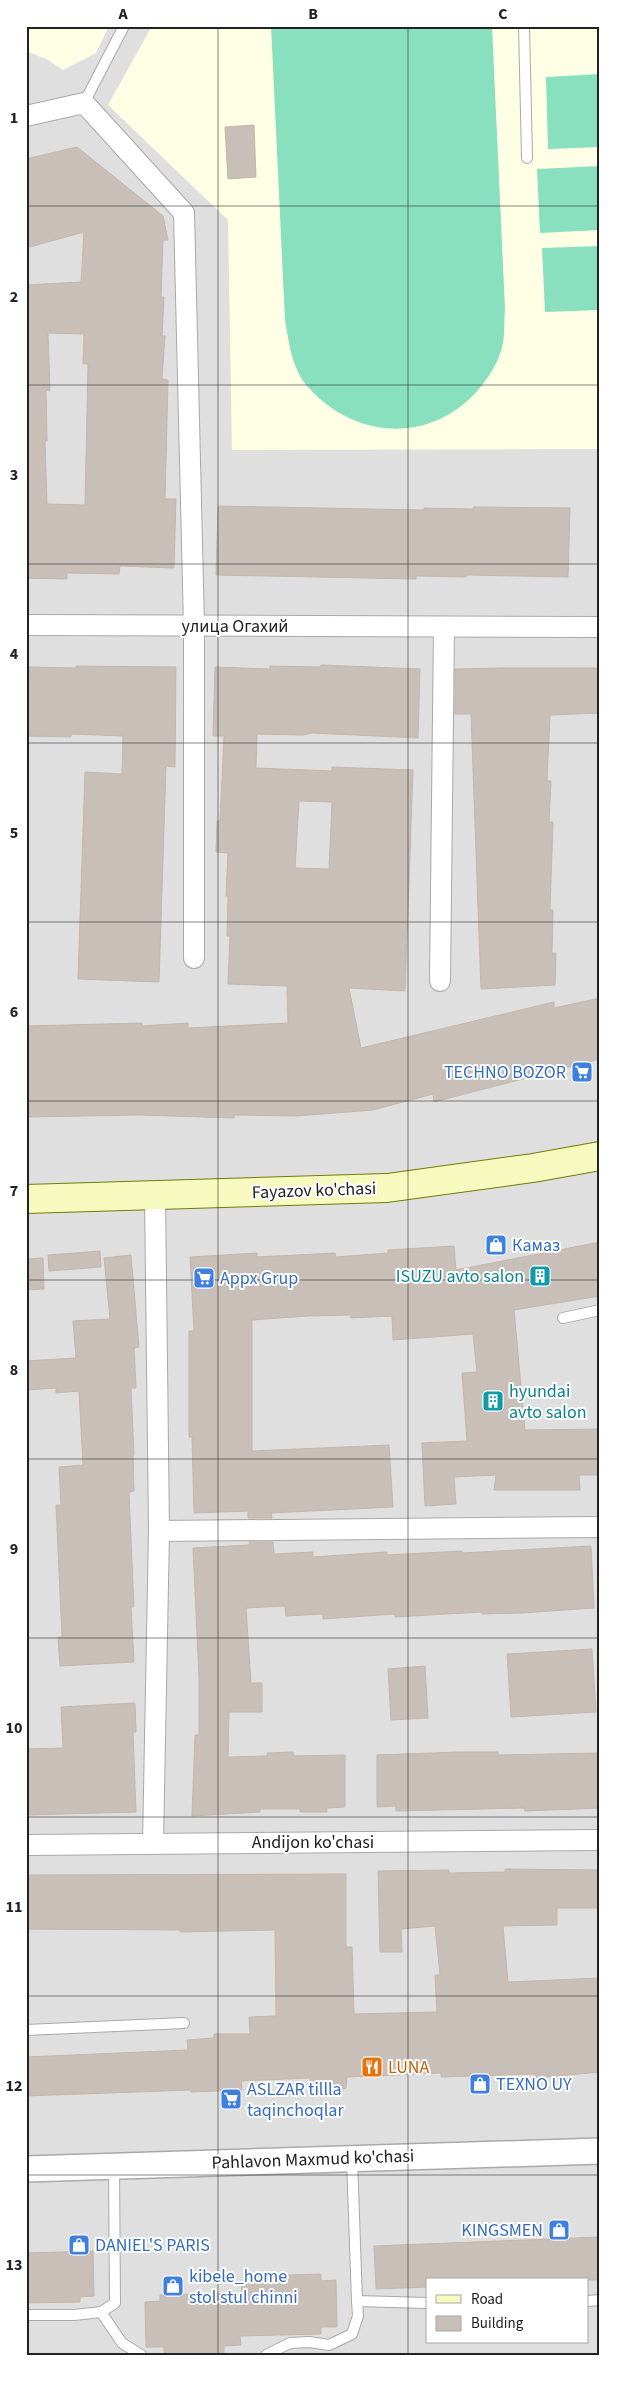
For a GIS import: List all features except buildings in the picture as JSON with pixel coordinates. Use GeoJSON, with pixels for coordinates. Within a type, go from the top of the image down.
{"type":"FeatureCollection","features":[{"type":"Feature","properties":{"kind":"main road","name":"Fayazov ko'chasi"},"geometry":{"type":"LineString","coordinates":[[26,1199],[386,1188],[533,1168],[600,1156]]}},
{"type":"Feature","properties":{"kind":"street"},"geometry":{"type":"LineString","coordinates":[[26,116],[84,103],[184,213],[194,626],[194,958]]}},
{"type":"Feature","properties":{"kind":"street","name":"улица Огахий"},"geometry":{"type":"LineString","coordinates":[[26,625],[600,627]]}},
{"type":"Feature","properties":{"kind":"street"},"geometry":{"type":"LineString","coordinates":[[440,981],[444,627]]}},
{"type":"Feature","properties":{"kind":"street"},"geometry":{"type":"LineString","coordinates":[[153,1843],[159,1531],[155,1195]]}},
{"type":"Feature","properties":{"kind":"street"},"geometry":{"type":"LineString","coordinates":[[159,1531],[600,1527]]}},
{"type":"Feature","properties":{"kind":"street","name":"Andijon ko'chasi"},"geometry":{"type":"LineString","coordinates":[[26,1846],[153,1843],[600,1840]]}},
{"type":"Feature","properties":{"kind":"street","name":"Pahlavon Maxmud ko'chasi"},"geometry":{"type":"LineString","coordinates":[[26,2169],[352,2157],[600,2151]]}},
{"type":"Feature","properties":{"kind":"lane"},"geometry":{"type":"LineString","coordinates":[[84,103],[124,26]]}},
{"type":"Feature","properties":{"kind":"lane"},"geometry":{"type":"LineString","coordinates":[[524,26],[527,158]]}},
{"type":"Feature","properties":{"kind":"lane"},"geometry":{"type":"LineString","coordinates":[[563,1318],[600,1310]]}},
{"type":"Feature","properties":{"kind":"lane"},"geometry":{"type":"LineString","coordinates":[[26,2030],[184,2023]]}},
{"type":"Feature","properties":{"kind":"lane"},"geometry":{"type":"LineString","coordinates":[[266,2355],[290,2344],[310,2342],[329,2345],[352,2334],[358,2316],[358,2301],[352,2157]]}},
{"type":"Feature","properties":{"kind":"lane"},"geometry":{"type":"LineString","coordinates":[[26,2315],[74,2315],[102,2312],[115,2303],[114,2166]]}},
{"type":"Feature","properties":{"kind":"lane"},"geometry":{"type":"LineString","coordinates":[[358,2301],[426,2304]]}},
{"type":"Feature","properties":{"kind":"lane"},"geometry":{"type":"LineString","coordinates":[[102,2312],[122,2343],[142,2355]]}},
{"type":"Feature","properties":{"kind":"shaded area"},"geometry":{"type":"Polygon","coordinates":[[[26,26],[600,26],[600,2355],[26,2355],[26,26]]]}},
{"type":"Feature","properties":{"kind":"shaded area"},"geometry":{"type":"Polygon","coordinates":[[[26,26],[109,26],[96,53],[63,70],[46,59],[26,51],[26,26]]]}},
{"type":"Feature","properties":{"kind":"shaded area"},"geometry":{"type":"Polygon","coordinates":[[[152,26],[600,26],[600,449],[232,450],[228,220],[108,105],[152,26]]]}},
{"type":"Feature","properties":{"kind":"green space"},"geometry":{"type":"Polygon","coordinates":[[[271,26],[492,26],[505,309],[504,339],[497,362],[478,390],[459,408],[438,420],[416,427],[393,429],[370,425],[348,417],[327,405],[308,387],[298,372],[292,355],[285,320],[271,26]]]}},
{"type":"Feature","properties":{"kind":"green space"},"geometry":{"type":"Polygon","coordinates":[[[600,74],[600,147],[548,149],[546,77],[600,74]]]}},
{"type":"Feature","properties":{"kind":"green space"},"geometry":{"type":"Polygon","coordinates":[[[600,166],[600,230],[540,233],[537,169],[600,166]]]}},
{"type":"Feature","properties":{"kind":"green space"},"geometry":{"type":"Polygon","coordinates":[[[600,246],[600,310],[545,312],[542,248],[600,246]]]}},
{"type":"Feature","properties":{"kind":"place","name":"TECHNO BOZOR"},"geometry":{"type":"Point","coordinates":[582,1072]}},
{"type":"Feature","properties":{"kind":"place","name":"Камаз"},"geometry":{"type":"Point","coordinates":[496,1245]}},
{"type":"Feature","properties":{"kind":"place","name":"ISUZU avto salon"},"geometry":{"type":"Point","coordinates":[540,1276]}},
{"type":"Feature","properties":{"kind":"place","name":"Appx Grup"},"geometry":{"type":"Point","coordinates":[204,1278]}},
{"type":"Feature","properties":{"kind":"place","name":"hyundai avto salon"},"geometry":{"type":"Point","coordinates":[493,1401]}},
{"type":"Feature","properties":{"kind":"place","name":"LUNA"},"geometry":{"type":"Point","coordinates":[372,2067]}},
{"type":"Feature","properties":{"kind":"place","name":"TEXNO UY"},"geometry":{"type":"Point","coordinates":[480,2084]}},
{"type":"Feature","properties":{"kind":"place","name":"ASLZAR tillla taqinchoqlar"},"geometry":{"type":"Point","coordinates":[231,2099]}},
{"type":"Feature","properties":{"kind":"place","name":"KINGSMEN"},"geometry":{"type":"Point","coordinates":[559,2230]}},
{"type":"Feature","properties":{"kind":"place","name":"DANIEL'S PARIS"},"geometry":{"type":"Point","coordinates":[79,2245]}},
{"type":"Feature","properties":{"kind":"place","name":"kibele_home stol stul chinni"},"geometry":{"type":"Point","coordinates":[173,2286]}}]}
